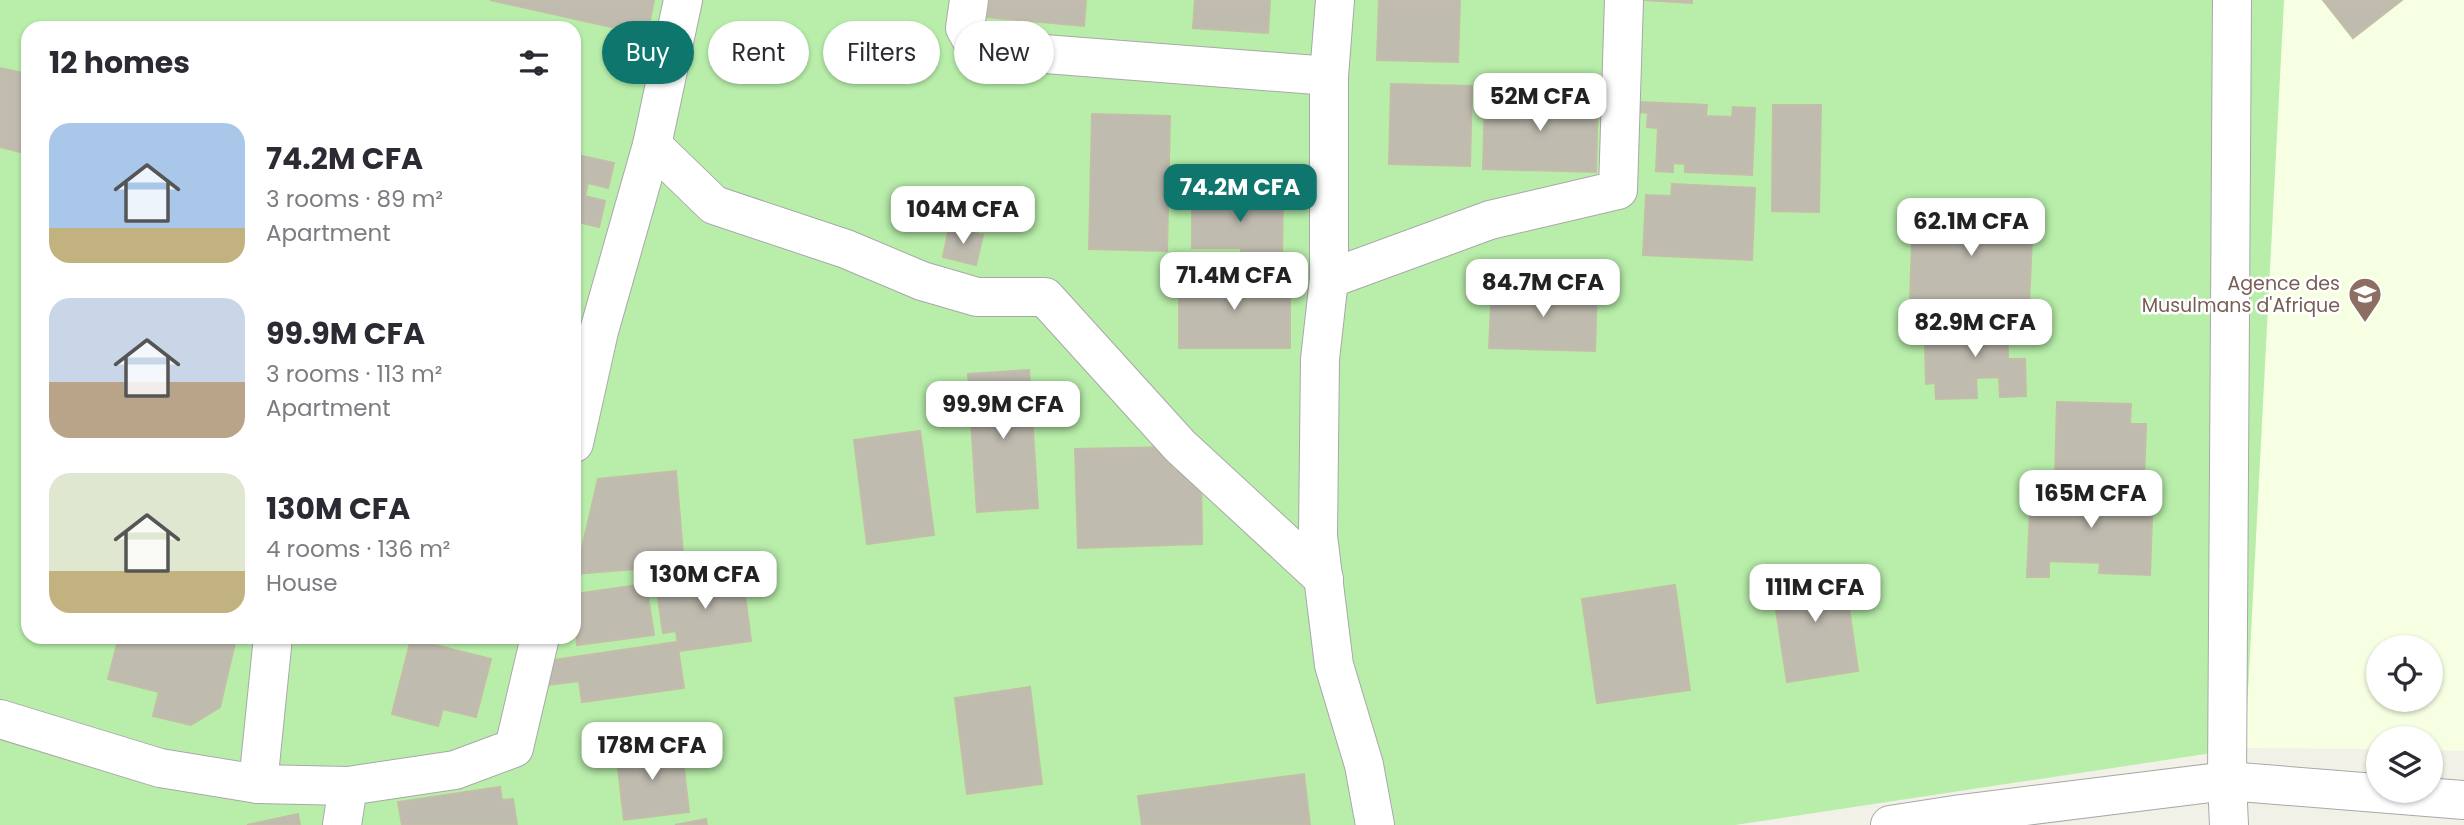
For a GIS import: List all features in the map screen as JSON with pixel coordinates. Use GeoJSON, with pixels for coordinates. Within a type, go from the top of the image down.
{"type":"FeatureCollection","features":[{"type":"Feature","properties":{"kind":"street"},"geometry":{"type":"LineString","coordinates":[[581,410],[598,331],[652,145],[683,0]]}},
{"type":"Feature","properties":{"kind":"street"},"geometry":{"type":"LineString","coordinates":[[969,0],[965,28],[974,44],[994,50],[1329,76]]}},
{"type":"Feature","properties":{"kind":"street"},"geometry":{"type":"LineString","coordinates":[[1335,0],[1329,76],[1329,279],[1320,359],[1318,536],[1334,665],[1364,765],[1375,825]]}},
{"type":"Feature","properties":{"kind":"street"},"geometry":{"type":"LineString","coordinates":[[1329,279],[1490,219],[1618,190],[1624,0]]}},
{"type":"Feature","properties":{"kind":"street"},"geometry":{"type":"LineString","coordinates":[[2229,825],[2227,781],[2232,0]]}},
{"type":"Feature","properties":{"kind":"street"},"geometry":{"type":"LineString","coordinates":[[652,145],[714,205],[846,249],[922,281],[977,296],[1045,297],[1180,446],[1324,579]]}},
{"type":"Feature","properties":{"kind":"street"},"geometry":{"type":"LineString","coordinates":[[258,784],[272,644]]}},
{"type":"Feature","properties":{"kind":"street"},"geometry":{"type":"LineString","coordinates":[[0,719],[160,768],[258,784],[348,786],[455,770],[514,748],[538,644]]}},
{"type":"Feature","properties":{"kind":"street"},"geometry":{"type":"LineString","coordinates":[[1890,825],[2227,781],[2464,800]]}},
{"type":"Feature","properties":{"kind":"street"},"geometry":{"type":"LineString","coordinates":[[342,825],[348,786]]}},
{"type":"Feature","properties":{"kind":"shaded area","name":"Agence des Musulmans d'Afrique"},"geometry":{"type":"Polygon","coordinates":[[[2284,0],[2464,0],[2464,751],[2443,750],[2443,726],[2366,726],[2366,749],[2245,748],[2284,0]]]}},
{"type":"Feature","properties":{"kind":"green space"},"geometry":{"type":"Polygon","coordinates":[[[0,0],[2284,0],[2245,748],[1735,825],[0,825],[0,0]]]}},
{"type":"Feature","properties":{"kind":"building"},"geometry":{"type":"Polygon","coordinates":[[[490,0],[654,0],[650,21],[602,21],[602,25],[490,0]]]}},
{"type":"Feature","properties":{"kind":"building"},"geometry":{"type":"Polygon","coordinates":[[[989,0],[1086,0],[1084,26],[1054,23],[1054,21],[987,17],[989,0]]]}},
{"type":"Feature","properties":{"kind":"building"},"geometry":{"type":"Polygon","coordinates":[[[1195,0],[1270,0],[1268,33],[1193,28],[1195,0]]]}},
{"type":"Feature","properties":{"kind":"building"},"geometry":{"type":"Polygon","coordinates":[[[1379,0],[1460,0],[1458,62],[1377,60],[1379,0]]]}},
{"type":"Feature","properties":{"kind":"building"},"geometry":{"type":"Polygon","coordinates":[[[1643,0],[1692,0],[1692,3],[1643,0]]]}},
{"type":"Feature","properties":{"kind":"building"},"geometry":{"type":"Polygon","coordinates":[[[2323,0],[2402,0],[2353,38],[2323,0]]]}},
{"type":"Feature","properties":{"kind":"building"},"geometry":{"type":"Polygon","coordinates":[[[0,68],[21,72],[21,152],[0,147],[0,68]]]}},
{"type":"Feature","properties":{"kind":"building"},"geometry":{"type":"Polygon","coordinates":[[[1391,84],[1472,86],[1470,166],[1389,164],[1391,84]]]}},
{"type":"Feature","properties":{"kind":"building"},"geometry":{"type":"Polygon","coordinates":[[[1485,94],[1598,98],[1596,172],[1483,169],[1485,94]]]}},
{"type":"Feature","properties":{"kind":"building"},"geometry":{"type":"Polygon","coordinates":[[[1639,102],[1707,105],[1706,116],[1732,117],[1733,107],[1755,108],[1752,175],[1685,172],[1685,164],[1673,163],[1673,172],[1656,171],[1658,128],[1647,127],[1648,113],[1638,112],[1639,102]]]}},
{"type":"Feature","properties":{"kind":"building"},"geometry":{"type":"Polygon","coordinates":[[[1773,105],[1821,105],[1819,212],[1772,211],[1773,105]]]}},
{"type":"Feature","properties":{"kind":"building"},"geometry":{"type":"Polygon","coordinates":[[[1092,114],[1170,116],[1167,251],[1089,249],[1092,114]]]}},
{"type":"Feature","properties":{"kind":"building"},"geometry":{"type":"Polygon","coordinates":[[[582,156],[614,163],[608,188],[588,183],[585,196],[605,201],[599,227],[581,223],[582,156]]]}},
{"type":"Feature","properties":{"kind":"building"},"geometry":{"type":"Polygon","coordinates":[[[1672,184],[1755,188],[1752,260],[1643,255],[1646,195],[1671,196],[1672,184]]]}},
{"type":"Feature","properties":{"kind":"building"},"geometry":{"type":"Polygon","coordinates":[[[1192,192],[1283,192],[1282,262],[1241,262],[1241,248],[1192,248],[1192,192]]]}},
{"type":"Feature","properties":{"kind":"building"},"geometry":{"type":"Polygon","coordinates":[[[1913,213],[2033,217],[2029,304],[1910,300],[1913,213]]]}},
{"type":"Feature","properties":{"kind":"building"},"geometry":{"type":"Polygon","coordinates":[[[949,228],[983,235],[976,265],[943,257],[949,228]]]}},
{"type":"Feature","properties":{"kind":"building"},"geometry":{"type":"Polygon","coordinates":[[[1179,276],[1290,276],[1290,348],[1179,348],[1179,276]]]}},
{"type":"Feature","properties":{"kind":"building"},"geometry":{"type":"Polygon","coordinates":[[[1492,286],[1597,289],[1595,351],[1489,348],[1492,286]]]}},
{"type":"Feature","properties":{"kind":"building"},"geometry":{"type":"Polygon","coordinates":[[[2007,311],[2008,359],[2025,359],[2026,396],[2000,397],[1999,377],[1976,378],[1977,398],[1936,399],[1935,383],[1926,384],[1925,344],[1957,343],[1957,313],[2007,311]]]}},
{"type":"Feature","properties":{"kind":"building"},"geometry":{"type":"Polygon","coordinates":[[[1029,370],[1038,508],[977,512],[968,374],[1029,370]]]}},
{"type":"Feature","properties":{"kind":"building"},"geometry":{"type":"Polygon","coordinates":[[[2057,402],[2131,404],[2130,424],[2146,424],[2144,483],[2055,480],[2057,402]]]}},
{"type":"Feature","properties":{"kind":"building"},"geometry":{"type":"Polygon","coordinates":[[[920,431],[934,535],[867,544],[854,440],[920,431]]]}},
{"type":"Feature","properties":{"kind":"building"},"geometry":{"type":"Polygon","coordinates":[[[1173,447],[1173,470],[1201,470],[1202,544],[1078,548],[1075,449],[1173,447]]]}},
{"type":"Feature","properties":{"kind":"building"},"geometry":{"type":"Polygon","coordinates":[[[676,471],[684,565],[581,574],[581,552],[598,479],[676,471]]]}},
{"type":"Feature","properties":{"kind":"building"},"geometry":{"type":"Polygon","coordinates":[[[2031,488],[2153,491],[2150,575],[2099,573],[2100,563],[2049,561],[2049,577],[2027,577],[2031,488]]]}},
{"type":"Feature","properties":{"kind":"building"},"geometry":{"type":"Polygon","coordinates":[[[1843,566],[1858,671],[1787,682],[1771,577],[1843,566]]]}},
{"type":"Feature","properties":{"kind":"building"},"geometry":{"type":"Polygon","coordinates":[[[742,572],[751,641],[679,651],[676,631],[663,633],[656,584],[742,572]]]}},
{"type":"Feature","properties":{"kind":"building"},"geometry":{"type":"Polygon","coordinates":[[[646,584],[654,635],[577,645],[581,644],[581,593],[646,584]]]}},
{"type":"Feature","properties":{"kind":"building"},"geometry":{"type":"Polygon","coordinates":[[[1675,585],[1690,690],[1597,703],[1582,599],[1675,585]]]}},
{"type":"Feature","properties":{"kind":"building"},"geometry":{"type":"Polygon","coordinates":[[[677,642],[684,688],[582,702],[579,681],[549,685],[546,661],[677,642]]]}},
{"type":"Feature","properties":{"kind":"building"},"geometry":{"type":"Polygon","coordinates":[[[117,644],[235,644],[220,707],[191,725],[153,716],[159,692],[108,679],[117,644]]]}},
{"type":"Feature","properties":{"kind":"building"},"geometry":{"type":"Polygon","coordinates":[[[410,644],[431,644],[491,659],[476,717],[443,709],[438,726],[392,714],[410,644]]]}},
{"type":"Feature","properties":{"kind":"building"},"geometry":{"type":"Polygon","coordinates":[[[1030,687],[1042,784],[967,794],[955,698],[1030,687]]]}},
{"type":"Feature","properties":{"kind":"building"},"geometry":{"type":"Polygon","coordinates":[[[681,744],[689,812],[624,820],[616,751],[681,744]]]}},
{"type":"Feature","properties":{"kind":"building"},"geometry":{"type":"Polygon","coordinates":[[[1304,774],[1310,825],[1142,825],[1138,796],[1304,774]]]}},
{"type":"Feature","properties":{"kind":"building"},"geometry":{"type":"Polygon","coordinates":[[[500,787],[502,800],[513,799],[517,825],[402,825],[398,802],[500,787]]]}},
{"type":"Feature","properties":{"kind":"building"},"geometry":{"type":"Polygon","coordinates":[[[298,814],[300,825],[247,825],[298,814]]]}},
{"type":"Feature","properties":{"kind":"building"},"geometry":{"type":"Polygon","coordinates":[[[706,819],[707,825],[675,825],[706,819]]]}},
{"type":"Feature","properties":{"kind":"place","name":"Agence des Musulmans d'Afrique"},"geometry":{"type":"Point","coordinates":[2365,324]}}]}
